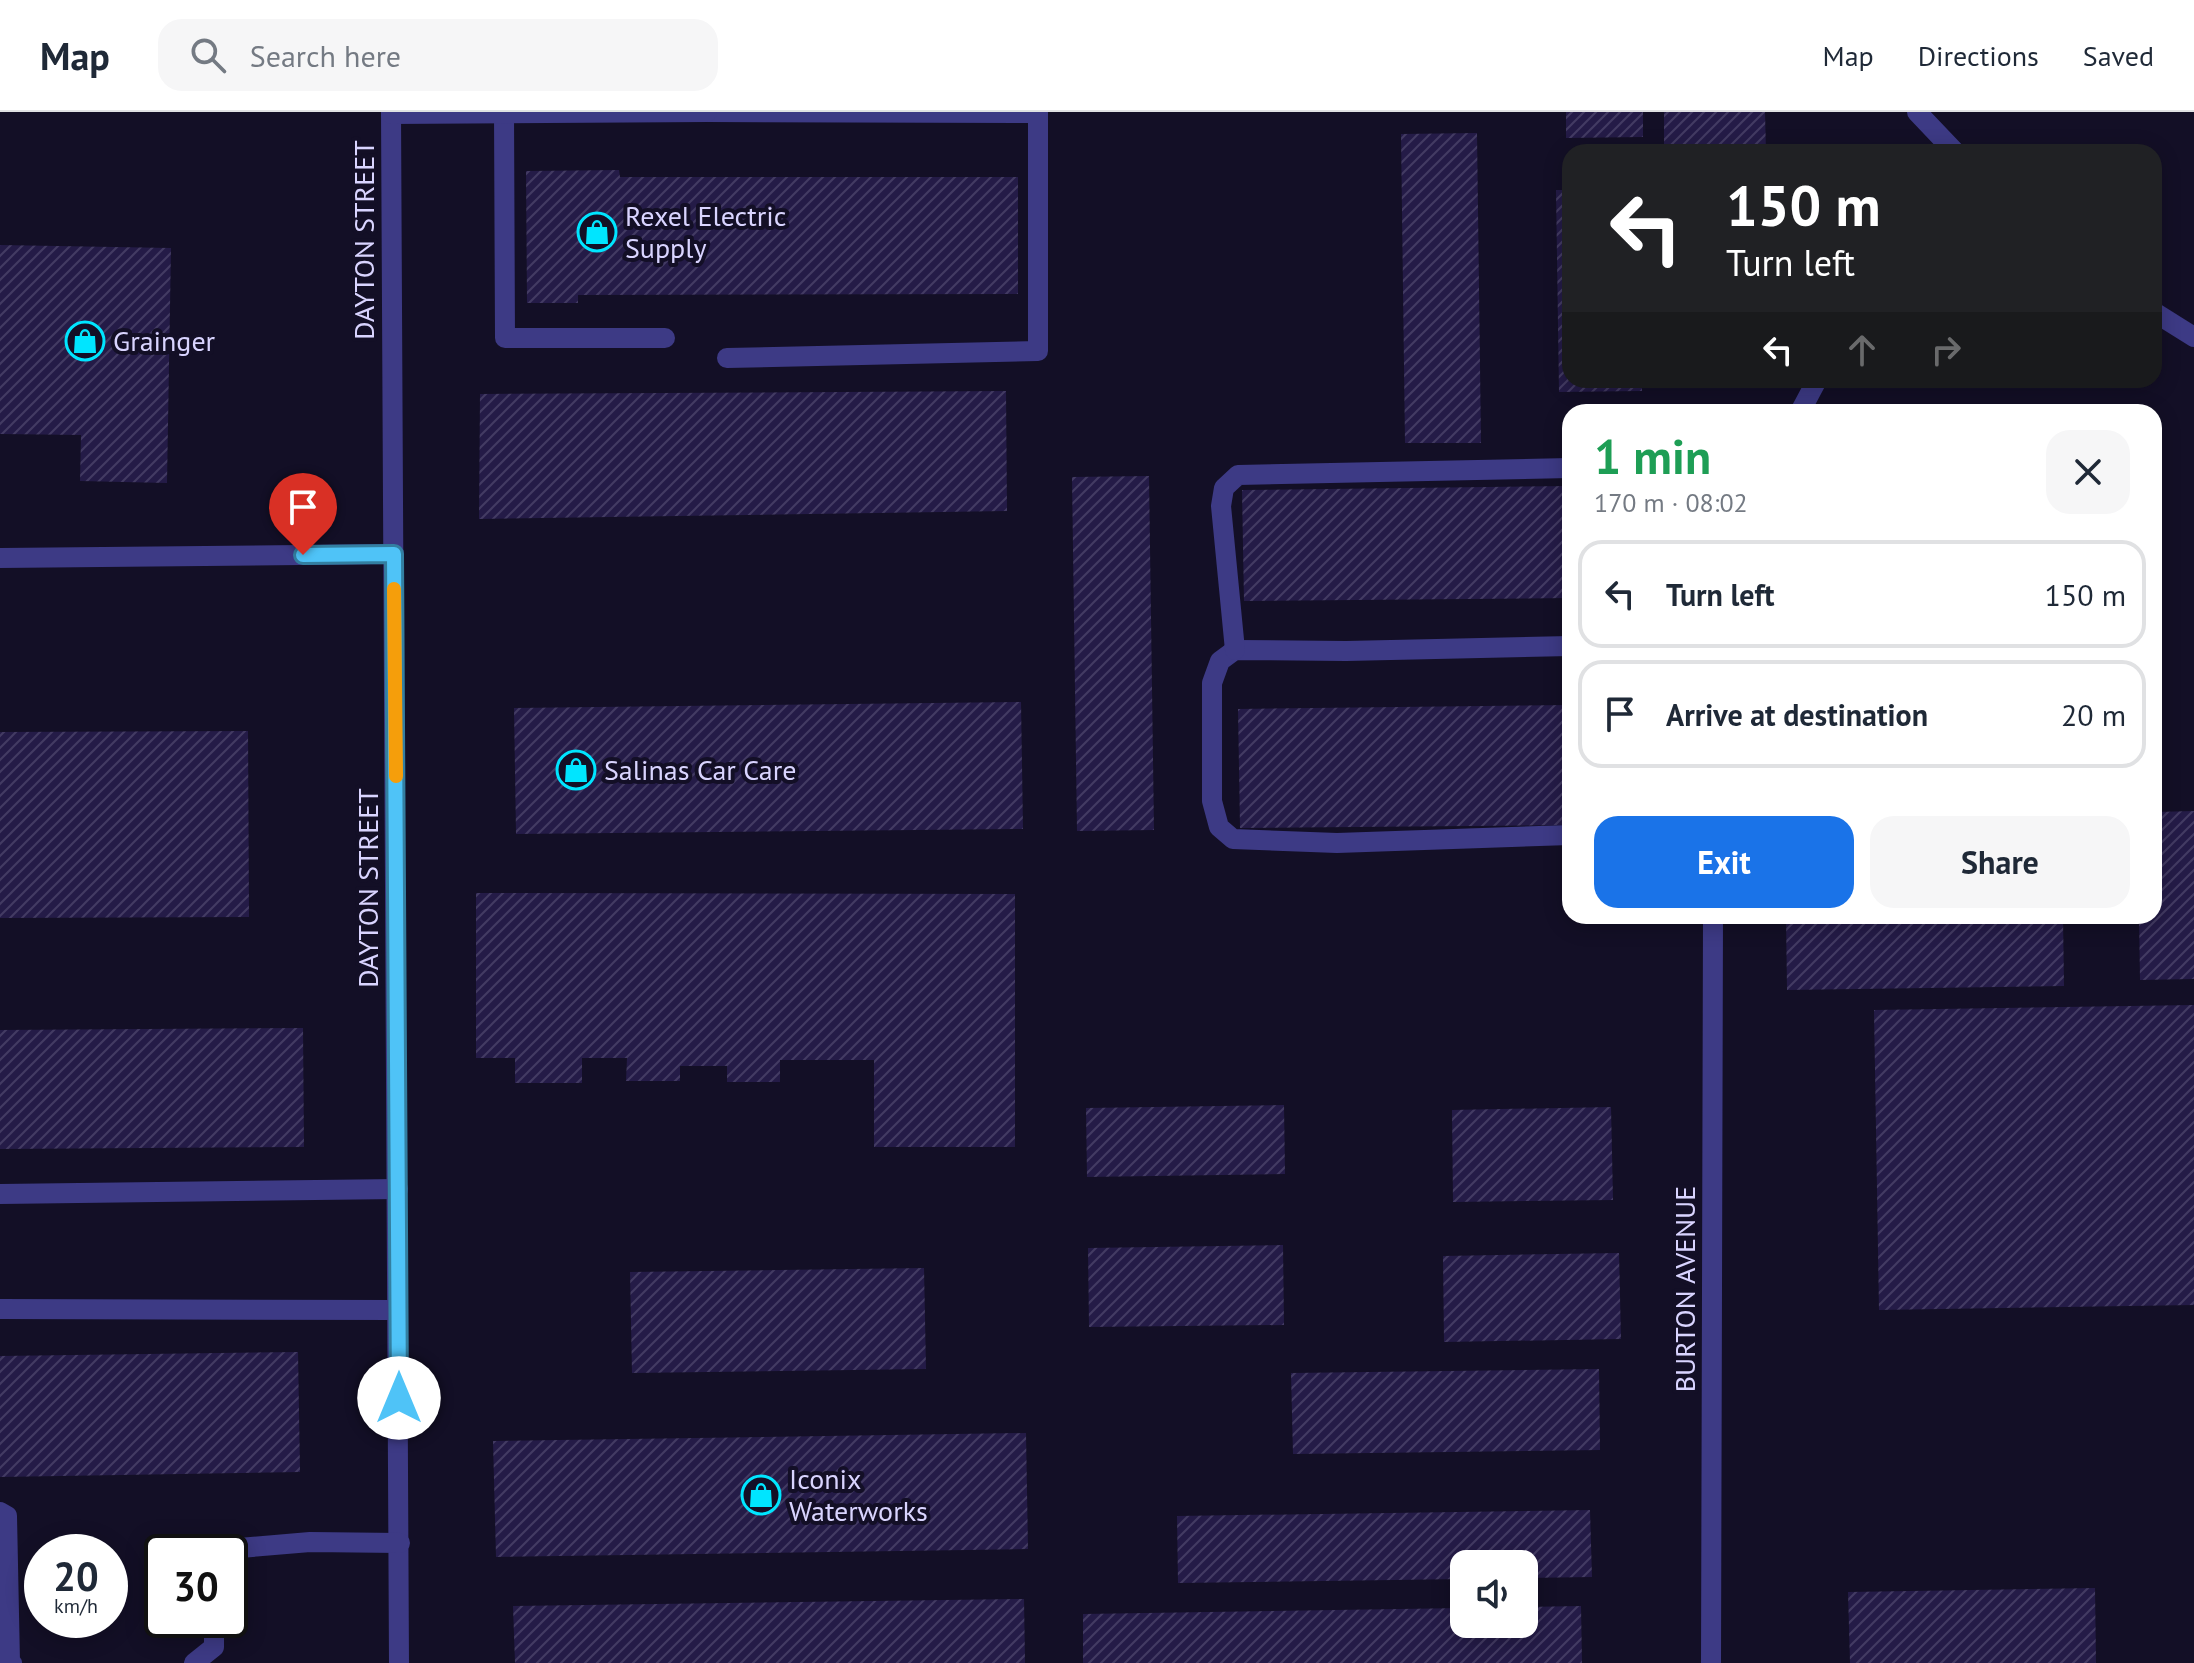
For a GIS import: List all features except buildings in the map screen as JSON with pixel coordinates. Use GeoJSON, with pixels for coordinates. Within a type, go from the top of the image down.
{"type":"FeatureCollection","features":[{"type":"Feature","properties":{"kind":"street"},"geometry":{"type":"LineString","coordinates":[[391,113],[1038,112],[1038,351],[727,358]]}},
{"type":"Feature","properties":{"kind":"street"},"geometry":{"type":"LineString","coordinates":[[1917,112],[1947,144]]}},
{"type":"Feature","properties":{"kind":"street","name":"DAYTON STREET"},"geometry":{"type":"LineString","coordinates":[[391,113],[399,1663]]}},
{"type":"Feature","properties":{"kind":"street"},"geometry":{"type":"LineString","coordinates":[[504,113],[505,338],[665,338]]}},
{"type":"Feature","properties":{"kind":"street"},"geometry":{"type":"LineString","coordinates":[[2162,317],[2194,337]]}},
{"type":"Feature","properties":{"kind":"street"},"geometry":{"type":"LineString","coordinates":[[1235,650],[1221,506],[1224,488],[1238,475],[1562,468]]}},
{"type":"Feature","properties":{"kind":"street"},"geometry":{"type":"LineString","coordinates":[[0,558],[394,554]]}},
{"type":"Feature","properties":{"kind":"street"},"geometry":{"type":"LineString","coordinates":[[1562,646],[1235,650],[1220,661],[1212,683],[1212,801],[1219,827],[1233,839],[1337,843],[1562,835]]}},
{"type":"Feature","properties":{"kind":"street","name":"BURTON AVENUE"},"geometry":{"type":"LineString","coordinates":[[1711,1663],[1713,924]]}},
{"type":"Feature","properties":{"kind":"street"},"geometry":{"type":"LineString","coordinates":[[0,1194],[398,1189]]}},
{"type":"Feature","properties":{"kind":"street"},"geometry":{"type":"LineString","coordinates":[[0,1309],[398,1310]]}},
{"type":"Feature","properties":{"kind":"street"},"geometry":{"type":"LineString","coordinates":[[0,1512],[7,1516],[12,1663]]}},
{"type":"Feature","properties":{"kind":"street"},"geometry":{"type":"LineString","coordinates":[[248,1547],[310,1542],[400,1543]]}},
{"type":"Feature","properties":{"kind":"street"},"geometry":{"type":"LineString","coordinates":[[194,1663],[214,1647],[214,1638]]}},
{"type":"Feature","properties":{"kind":"slow traffic"},"geometry":{"type":"LineString","coordinates":[[394,589],[396,776]]}},
{"type":"Feature","properties":{"kind":"place","name":"Rexel Electric Supply"},"geometry":{"type":"Point","coordinates":[597,232]}},
{"type":"Feature","properties":{"kind":"place","name":"Grainger"},"geometry":{"type":"Point","coordinates":[85,341]}},
{"type":"Feature","properties":{"kind":"place","name":"Salinas Car Care"},"geometry":{"type":"Point","coordinates":[576,770]}},
{"type":"Feature","properties":{"kind":"place","name":"Iconix Waterworks"},"geometry":{"type":"Point","coordinates":[761,1495]}},
{"type":"Feature","properties":{"kind":"route"},"geometry":{"type":"LineString","coordinates":[[303,555],[394,554],[399,1398]]}}]}
